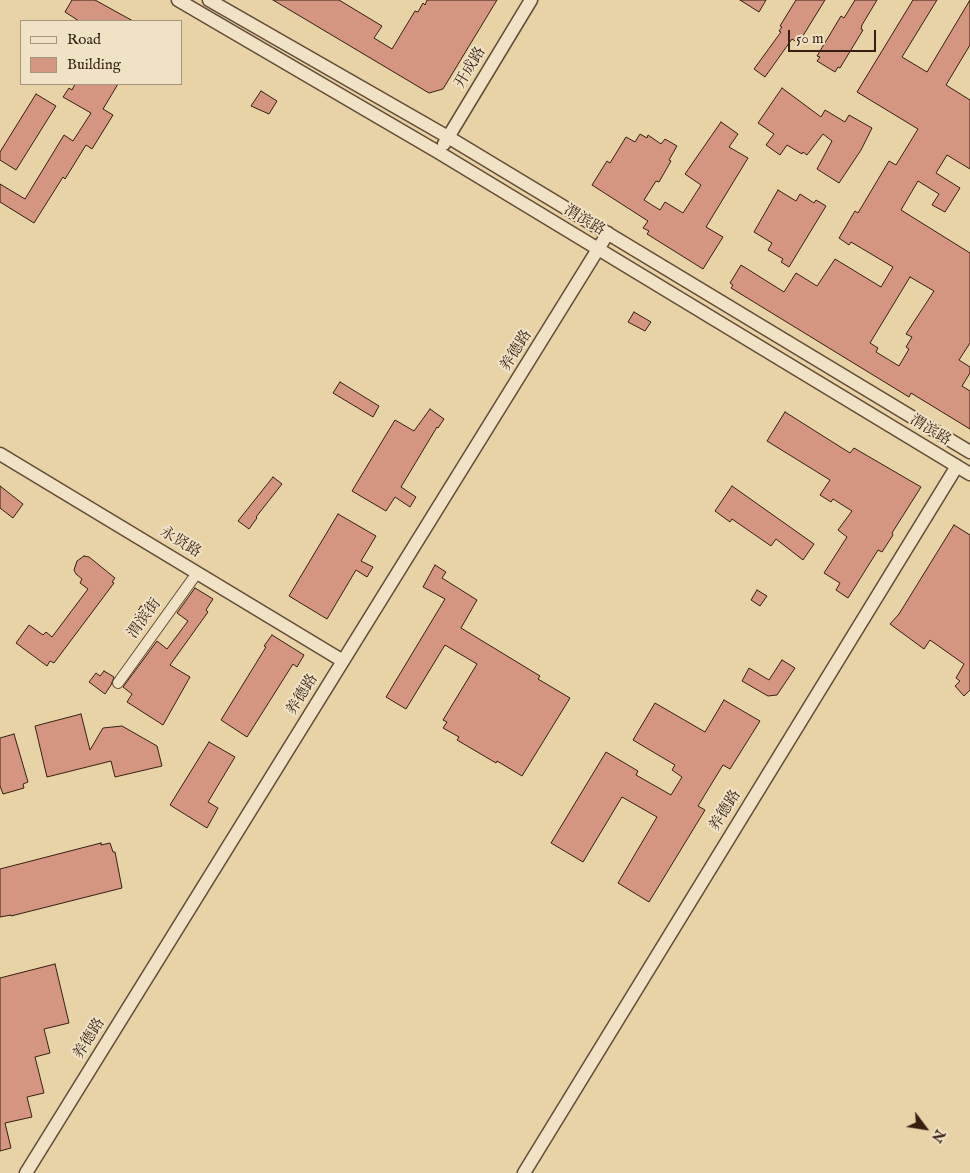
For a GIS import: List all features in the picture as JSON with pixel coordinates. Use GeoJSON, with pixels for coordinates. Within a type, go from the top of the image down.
{"type":"FeatureCollection","features":[{"type":"Feature","properties":{"kind":"street","name":"渭滨路"},"geometry":{"type":"LineString","coordinates":[[178,0],[438,152],[970,474]]}},
{"type":"Feature","properties":{"kind":"street","name":"渭滨路"},"geometry":{"type":"LineString","coordinates":[[209,0],[448,137],[970,452]]}},
{"type":"Feature","properties":{"kind":"street","name":"开成路"},"geometry":{"type":"LineString","coordinates":[[438,152],[531,0]]}},
{"type":"Feature","properties":{"kind":"street","name":"养德路"},"geometry":{"type":"LineString","coordinates":[[26,1173],[608,233]]}},
{"type":"Feature","properties":{"kind":"street","name":"永贤路"},"geometry":{"type":"LineString","coordinates":[[0,454],[343,661]]}},
{"type":"Feature","properties":{"kind":"street","name":"养德路"},"geometry":{"type":"LineString","coordinates":[[524,1173],[957,466]]}},
{"type":"Feature","properties":{"kind":"street","name":"渭滨街"},"geometry":{"type":"LineString","coordinates":[[118,683],[197,573]]}},
{"type":"Feature","properties":{"kind":"building"},"geometry":{"type":"Polygon","coordinates":[[[72,0],[95,0],[131,20],[77,20],[65,12],[72,0]]]}},
{"type":"Feature","properties":{"kind":"building"},"geometry":{"type":"Polygon","coordinates":[[[273,0],[339,0],[382,26],[374,38],[392,49],[415,11],[418,12],[427,0],[497,0],[443,89],[429,93],[273,0]]]}},
{"type":"Feature","properties":{"kind":"building"},"geometry":{"type":"Polygon","coordinates":[[[740,0],[766,0],[759,12],[740,0]]]}},
{"type":"Feature","properties":{"kind":"building"},"geometry":{"type":"Polygon","coordinates":[[[796,0],[825,0],[801,39],[799,38],[797,42],[792,39],[765,77],[754,69],[781,32],[779,31],[782,27],[780,26],[796,0]]]}},
{"type":"Feature","properties":{"kind":"building"},"geometry":{"type":"Polygon","coordinates":[[[855,0],[877,0],[862,25],[861,29],[863,30],[840,68],[838,67],[835,72],[817,61],[820,57],[817,56],[841,16],[844,18],[855,0]]]}},
{"type":"Feature","properties":{"kind":"building"},"geometry":{"type":"Polygon","coordinates":[[[913,0],[937,0],[902,57],[927,72],[970,0],[970,45],[946,85],[970,100],[970,169],[947,155],[936,173],[960,188],[945,212],[932,205],[939,194],[918,181],[901,210],[970,253],[970,343],[959,360],[970,367],[970,373],[962,386],[970,391],[970,429],[911,393],[909,397],[731,288],[733,285],[730,283],[741,265],[784,292],[796,273],[817,286],[835,259],[881,287],[893,267],[851,242],[849,245],[839,238],[855,211],[858,213],[889,161],[896,165],[918,129],[857,92],[913,0]],[[910,277],[870,343],[878,348],[876,352],[899,366],[909,349],[906,347],[912,337],[906,334],[934,291],[910,277]]]}},
{"type":"Feature","properties":{"kind":"building"},"geometry":{"type":"Polygon","coordinates":[[[74,85],[117,85],[103,109],[113,115],[92,149],[86,145],[34,223],[0,202],[0,184],[25,199],[64,135],[73,141],[91,113],[63,97],[69,88],[72,90],[74,85]]]}},
{"type":"Feature","properties":{"kind":"building"},"geometry":{"type":"Polygon","coordinates":[[[782,88],[821,117],[825,110],[845,122],[849,115],[872,128],[861,150],[839,183],[817,169],[832,141],[823,134],[807,155],[787,145],[780,155],[766,145],[774,134],[758,123],[782,88]]]}},
{"type":"Feature","properties":{"kind":"building"},"geometry":{"type":"Polygon","coordinates":[[[261,91],[277,101],[269,114],[251,106],[261,91]]]}},
{"type":"Feature","properties":{"kind":"building"},"geometry":{"type":"Polygon","coordinates":[[[36,94],[56,106],[16,170],[0,160],[0,152],[36,94]]]}},
{"type":"Feature","properties":{"kind":"building"},"geometry":{"type":"Polygon","coordinates":[[[721,122],[738,134],[729,147],[748,158],[706,227],[723,237],[703,269],[647,234],[649,231],[643,228],[648,221],[592,185],[607,161],[610,163],[626,137],[635,142],[640,134],[647,138],[648,135],[661,144],[665,139],[677,146],[659,182],[656,181],[644,200],[660,210],[665,202],[683,213],[701,185],[685,174],[721,122]]]}},
{"type":"Feature","properties":{"kind":"building"},"geometry":{"type":"Polygon","coordinates":[[[778,190],[796,201],[800,194],[814,203],[816,200],[826,206],[789,267],[781,262],[783,259],[768,250],[772,243],[754,232],[778,190]]]}},
{"type":"Feature","properties":{"kind":"building"},"geometry":{"type":"Polygon","coordinates":[[[634,312],[651,322],[645,331],[628,322],[634,312]]]}},
{"type":"Feature","properties":{"kind":"building"},"geometry":{"type":"Polygon","coordinates":[[[340,382],[379,406],[373,417],[333,393],[340,382]]]}},
{"type":"Feature","properties":{"kind":"building"},"geometry":{"type":"Polygon","coordinates":[[[430,409],[444,419],[437,427],[401,487],[416,497],[410,507],[395,497],[386,511],[352,491],[395,420],[414,431],[430,409]]]}},
{"type":"Feature","properties":{"kind":"building"},"geometry":{"type":"Polygon","coordinates":[[[785,412],[850,453],[854,448],[921,487],[882,552],[878,550],[848,598],[836,590],[840,583],[824,573],[847,537],[838,530],[852,511],[833,499],[831,502],[820,495],[830,480],[767,441],[785,412]]]}},
{"type":"Feature","properties":{"kind":"building"},"geometry":{"type":"Polygon","coordinates":[[[273,477],[282,484],[249,529],[238,521],[273,477]]]}},
{"type":"Feature","properties":{"kind":"building"},"geometry":{"type":"Polygon","coordinates":[[[0,486],[23,504],[13,518],[0,508],[0,486]]]}},
{"type":"Feature","properties":{"kind":"building"},"geometry":{"type":"Polygon","coordinates":[[[732,486],[814,544],[803,560],[776,539],[771,546],[732,519],[730,522],[715,511],[732,486]]]}},
{"type":"Feature","properties":{"kind":"building"},"geometry":{"type":"Polygon","coordinates":[[[338,514],[376,536],[361,561],[373,567],[367,577],[356,570],[327,619],[289,596],[338,514]]]}},
{"type":"Feature","properties":{"kind":"building"},"geometry":{"type":"Polygon","coordinates":[[[954,525],[970,535],[970,690],[964,696],[955,686],[960,681],[956,678],[964,664],[930,640],[924,649],[890,624],[899,614],[954,525]]]}},
{"type":"Feature","properties":{"kind":"building"},"geometry":{"type":"Polygon","coordinates":[[[84,556],[89,557],[115,578],[112,582],[114,583],[54,663],[50,661],[47,666],[16,643],[29,625],[43,635],[46,632],[52,637],[88,589],[80,583],[82,579],[74,570],[77,561],[84,556]]]}},
{"type":"Feature","properties":{"kind":"building"},"geometry":{"type":"Polygon","coordinates":[[[435,565],[446,572],[442,578],[477,600],[461,628],[540,676],[538,679],[570,698],[522,776],[457,740],[459,737],[443,728],[447,722],[443,720],[477,664],[445,645],[406,709],[386,697],[445,599],[423,587],[435,565]]]}},
{"type":"Feature","properties":{"kind":"building"},"geometry":{"type":"Polygon","coordinates":[[[195,588],[213,599],[206,610],[208,612],[170,665],[190,677],[163,725],[127,702],[132,694],[123,687],[157,641],[167,649],[188,621],[177,613],[195,588]]]}},
{"type":"Feature","properties":{"kind":"building"},"geometry":{"type":"Polygon","coordinates":[[[757,590],[767,596],[760,606],[751,600],[757,590]]]}},
{"type":"Feature","properties":{"kind":"building"},"geometry":{"type":"Polygon","coordinates":[[[141,606],[149,612],[137,631],[129,625],[141,606]]]}},
{"type":"Feature","properties":{"kind":"building"},"geometry":{"type":"Polygon","coordinates":[[[272,635],[304,655],[297,667],[293,664],[247,737],[221,720],[272,635]]]}},
{"type":"Feature","properties":{"kind":"building"},"geometry":{"type":"Polygon","coordinates":[[[782,660],[795,668],[777,695],[768,696],[742,681],[749,668],[769,680],[782,660]]]}},
{"type":"Feature","properties":{"kind":"building"},"geometry":{"type":"Polygon","coordinates":[[[104,671],[114,677],[105,694],[89,682],[96,673],[100,676],[104,671]]]}},
{"type":"Feature","properties":{"kind":"building"},"geometry":{"type":"Polygon","coordinates":[[[724,700],[760,721],[730,769],[723,765],[698,806],[705,810],[649,902],[618,883],[657,817],[622,797],[583,862],[551,843],[606,752],[638,771],[636,775],[671,795],[682,777],[672,770],[675,765],[633,740],[655,703],[705,732],[724,700]]]}},
{"type":"Feature","properties":{"kind":"building"},"geometry":{"type":"Polygon","coordinates":[[[81,714],[90,750],[103,728],[122,726],[157,746],[162,766],[115,777],[111,761],[47,777],[35,726],[81,714]]]}},
{"type":"Feature","properties":{"kind":"building"},"geometry":{"type":"Polygon","coordinates":[[[14,734],[28,782],[23,784],[24,788],[3,794],[0,786],[0,738],[14,734]]]}},
{"type":"Feature","properties":{"kind":"building"},"geometry":{"type":"Polygon","coordinates":[[[209,742],[235,757],[208,802],[218,808],[207,828],[170,805],[209,742]]]}},
{"type":"Feature","properties":{"kind":"building"},"geometry":{"type":"Polygon","coordinates":[[[101,843],[101,845],[110,843],[113,852],[115,852],[122,888],[11,916],[0,917],[0,869],[101,843]]]}},
{"type":"Feature","properties":{"kind":"building"},"geometry":{"type":"Polygon","coordinates":[[[55,964],[69,1023],[44,1029],[50,1053],[35,1057],[44,1093],[27,1097],[32,1117],[5,1123],[11,1148],[0,1151],[0,978],[55,964]]]}}]}
